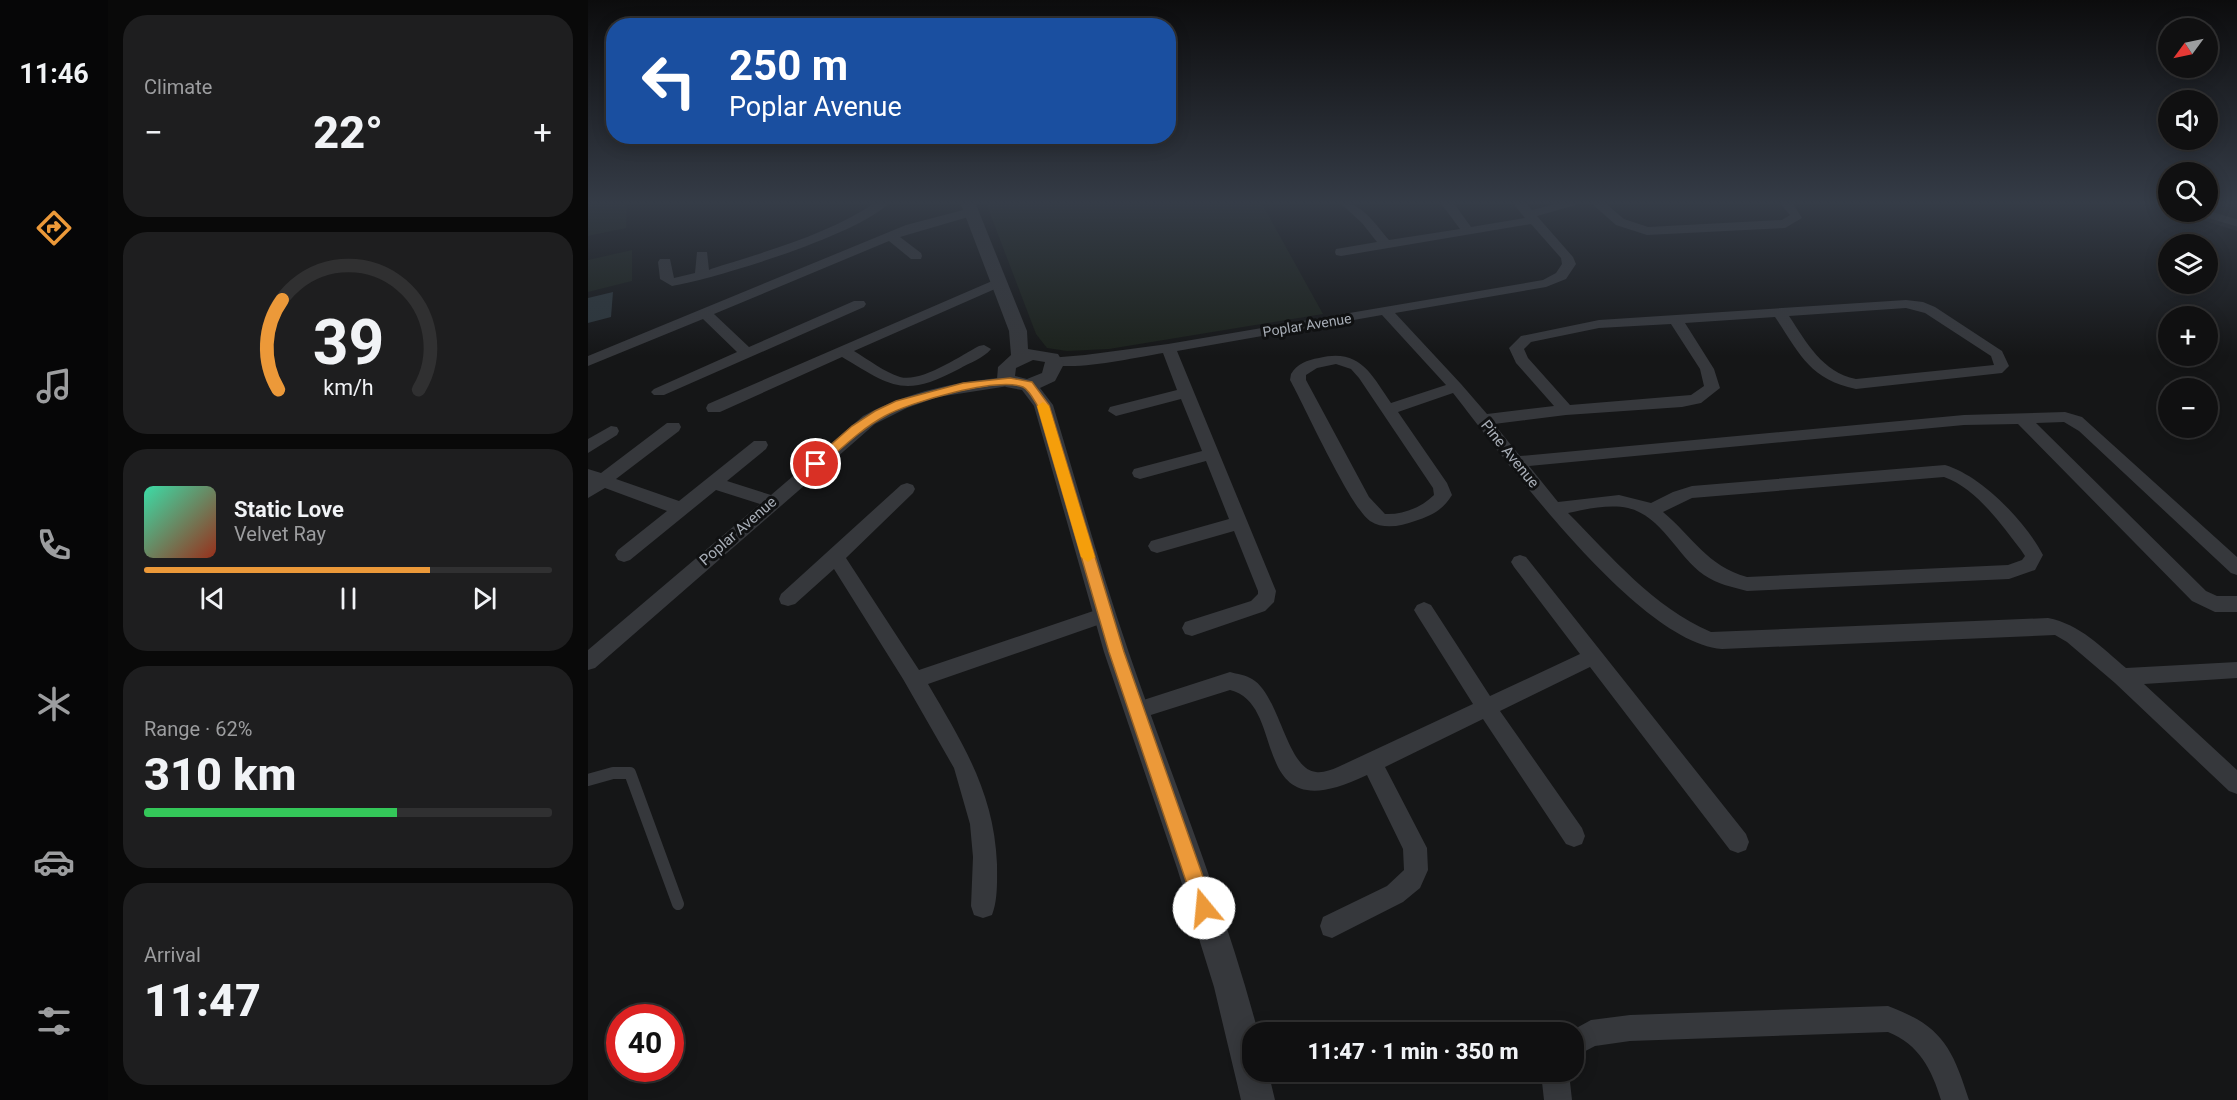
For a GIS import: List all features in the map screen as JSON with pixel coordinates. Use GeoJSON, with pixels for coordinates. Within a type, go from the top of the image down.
{"type":"FeatureCollection","features":[{"type":"Feature","properties":{"kind":"street"},"geometry":{"type":"LineString","coordinates":[[665,262],[669,281],[702,277],[766,253]]}},
{"type":"Feature","properties":{"kind":"street"},"geometry":{"type":"LineString","coordinates":[[588,361],[849,253]]}},
{"type":"Feature","properties":{"kind":"street"},"geometry":{"type":"LineString","coordinates":[[913,253],[916,256]]}},
{"type":"Feature","properties":{"kind":"street"},"geometry":{"type":"LineString","coordinates":[[988,253],[1026,356]]}},
{"type":"Feature","properties":{"kind":"street","name":"Poplar Avenue"},"geometry":{"type":"LineString","coordinates":[[588,662],[596,644],[772,502],[857,429],[879,414],[900,404],[963,387],[1034,379],[1085,360],[1386,312],[1546,283],[1561,276],[1569,264],[1563,253]]}},
{"type":"Feature","properties":{"kind":"street"},"geometry":{"type":"LineString","coordinates":[[702,255],[702,277]]}},
{"type":"Feature","properties":{"kind":"street"},"geometry":{"type":"LineString","coordinates":[[714,408],[999,282]]}},
{"type":"Feature","properties":{"kind":"street"},"geometry":{"type":"LineString","coordinates":[[659,392],[859,304]]}},
{"type":"Feature","properties":{"kind":"street"},"geometry":{"type":"LineString","coordinates":[[1566,410],[1516,352],[1521,341],[1599,324],[1675,318],[1918,305],[1930,310],[1997,354],[2002,366],[1997,370],[1856,384],[1843,383],[1822,372],[1780,313]]}},
{"type":"Feature","properties":{"kind":"street","name":"Pine Avenue"},"geometry":{"type":"LineString","coordinates":[[1386,312],[1456,387],[1554,509],[1637,594],[1680,627],[1709,640],[1722,641],[2048,626],[2059,628],[2074,636],[2122,676],[2237,784]]}},
{"type":"Feature","properties":{"kind":"street"},"geometry":{"type":"LineString","coordinates":[[705,313],[747,353]]}},
{"type":"Feature","properties":{"kind":"street"},"geometry":{"type":"LineString","coordinates":[[1483,420],[1566,410],[1683,402],[1696,399],[1712,388],[1707,369],[1675,318]]}},
{"type":"Feature","properties":{"kind":"street"},"geometry":{"type":"LineString","coordinates":[[1168,348],[1267,591],[1267,597],[1258,606],[1192,628]]}},
{"type":"Feature","properties":{"kind":"street"},"geometry":{"type":"LineString","coordinates":[[843,351],[891,378],[905,383],[921,381],[984,349]]}},
{"type":"Feature","properties":{"kind":"street"},"geometry":{"type":"LineString","coordinates":[[1034,379],[1046,356],[1026,356],[1010,363],[1034,379],[1135,711],[1192,868],[1230,987],[1258,1100]]}},
{"type":"Feature","properties":{"kind":"street"},"geometry":{"type":"LineString","coordinates":[[1330,360],[1348,361],[1364,375],[1388,410],[1442,487],[1443,495],[1441,501],[1428,509],[1387,521],[1377,518],[1362,501],[1298,380],[1298,374],[1311,365],[1330,360]]}},
{"type":"Feature","properties":{"kind":"street"},"geometry":{"type":"LineString","coordinates":[[1388,410],[1456,387]]}},
{"type":"Feature","properties":{"kind":"street"},"geometry":{"type":"LineString","coordinates":[[1116,411],[1185,393]]}},
{"type":"Feature","properties":{"kind":"street"},"geometry":{"type":"LineString","coordinates":[[2022,417],[2199,596],[2215,604],[2237,604]]}},
{"type":"Feature","properties":{"kind":"street"},"geometry":{"type":"LineString","coordinates":[[1516,462],[1964,420],[2065,417],[2076,421],[2237,568]]}},
{"type":"Feature","properties":{"kind":"street"},"geometry":{"type":"LineString","coordinates":[[588,492],[595,478],[673,427]]}},
{"type":"Feature","properties":{"kind":"street"},"geometry":{"type":"LineString","coordinates":[[588,447],[611,431]]}},
{"type":"Feature","properties":{"kind":"street"},"geometry":{"type":"LineString","coordinates":[[624,555],[760,445]]}},
{"type":"Feature","properties":{"kind":"street"},"geometry":{"type":"LineString","coordinates":[[1140,473],[1210,454]]}},
{"type":"Feature","properties":{"kind":"street"},"geometry":{"type":"LineString","coordinates":[[1554,509],[1598,502],[1628,502],[1652,510],[1705,567],[1724,579],[1747,584],[2009,572],[2029,565],[2034,555],[1976,488],[1961,476],[1945,471],[1692,492],[1652,510]]}},
{"type":"Feature","properties":{"kind":"street"},"geometry":{"type":"LineString","coordinates":[[595,478],[681,509]]}},
{"type":"Feature","properties":{"kind":"street"},"geometry":{"type":"LineString","coordinates":[[714,483],[772,502]]}},
{"type":"Feature","properties":{"kind":"street"},"geometry":{"type":"LineString","coordinates":[[788,599],[907,489]]}},
{"type":"Feature","properties":{"kind":"street"},"geometry":{"type":"LineString","coordinates":[[1157,546],[1239,522]]}},
{"type":"Feature","properties":{"kind":"street"},"geometry":{"type":"LineString","coordinates":[[836,557],[915,680],[968,776],[986,852],[987,872],[983,906]]}},
{"type":"Feature","properties":{"kind":"street"},"geometry":{"type":"LineString","coordinates":[[1520,562],[1738,842]]}},
{"type":"Feature","properties":{"kind":"street"},"geometry":{"type":"LineString","coordinates":[[1424,610],[1486,707],[1574,836]]}},
{"type":"Feature","properties":{"kind":"street"},"geometry":{"type":"LineString","coordinates":[[915,680],[1105,615]]}},
{"type":"Feature","properties":{"kind":"street"},"geometry":{"type":"LineString","coordinates":[[1135,711],[1190,692],[1238,681],[1251,688],[1258,698],[1291,767],[1299,777],[1312,783],[1328,781],[1371,762],[1594,656]]}},
{"type":"Feature","properties":{"kind":"street"},"geometry":{"type":"LineString","coordinates":[[2122,676],[2237,670]]}},
{"type":"Feature","properties":{"kind":"street"},"geometry":{"type":"LineString","coordinates":[[1332,926],[1395,894],[1412,879],[1416,870],[1415,848],[1371,762]]}},
{"type":"Feature","properties":{"kind":"street"},"geometry":{"type":"LineString","coordinates":[[1584,1037],[1590,1033],[1630,1028],[1888,1019],[1912,1029],[1934,1049],[1955,1100]]}},
{"type":"Feature","properties":{"kind":"street"},"geometry":{"type":"LineString","coordinates":[[1556,1082],[1558,1100]]}},
{"type":"Feature","properties":{"kind":"lane"},"geometry":{"type":"LineString","coordinates":[[588,780],[613,773],[630,773],[678,904]]}},
{"type":"Feature","properties":{"kind":"shaded area"},"geometry":{"type":"Polygon","coordinates":[[[617,253],[632,253],[632,281],[588,292],[588,260],[617,253]]]}},
{"type":"Feature","properties":{"kind":"shaded area"},"geometry":{"type":"Polygon","coordinates":[[[1005,253],[1289,253],[1323,314],[1109,349],[1067,351],[1047,348],[1036,334],[1005,253]]]}},
{"type":"Feature","properties":{"kind":"shaded area"},"geometry":{"type":"Polygon","coordinates":[[[613,292],[611,317],[588,323],[588,298],[613,292]]]}},
{"type":"Feature","properties":{"kind":"slow traffic"},"geometry":{"type":"LineString","coordinates":[[1043,406],[1088,557]]}},
{"type":"Feature","properties":{"kind":"route"},"geometry":{"type":"LineString","coordinates":[[816,464],[857,429],[879,414],[900,404],[987,383],[1010,382],[1028,385],[1032,388],[1043,405],[1116,652],[1204,908]]}}]}
